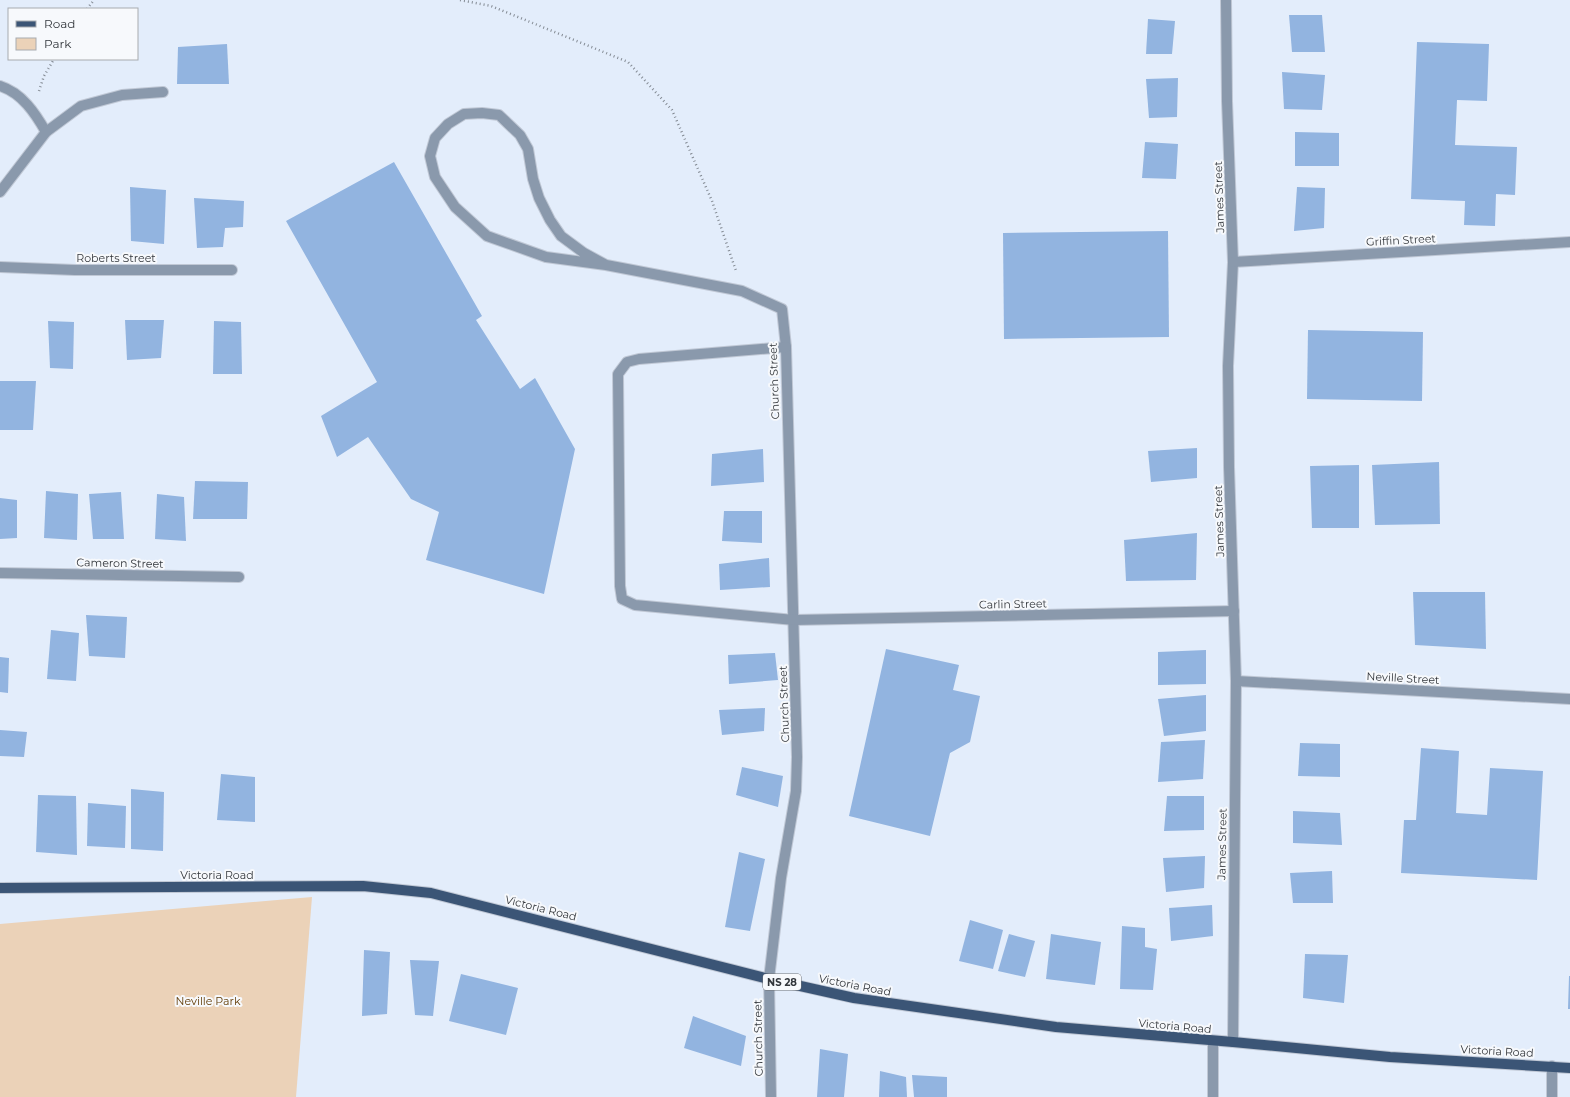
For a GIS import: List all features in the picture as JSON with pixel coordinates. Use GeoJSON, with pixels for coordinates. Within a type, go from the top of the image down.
{"type":"FeatureCollection","features":[{"type":"Feature","properties":{"kind":"main road","name":"Victoria Road"},"geometry":{"type":"LineString","coordinates":[[0,888],[363,886],[431,893],[769,979],[854,998],[1037,1025],[1390,1057],[1570,1068]]}},
{"type":"Feature","properties":{"kind":"street","name":"James Street"},"geometry":{"type":"LineString","coordinates":[[1226,0],[1227,101],[1234,262],[1228,366],[1228,467],[1236,681],[1233,1042]]}},
{"type":"Feature","properties":{"kind":"street"},"geometry":{"type":"LineString","coordinates":[[0,86],[10,89],[33,110],[46,132]]}},
{"type":"Feature","properties":{"kind":"street"},"geometry":{"type":"LineString","coordinates":[[0,192],[46,132],[81,106],[122,95],[163,92]]}},
{"type":"Feature","properties":{"kind":"street"},"geometry":{"type":"LineString","coordinates":[[606,265],[584,253],[561,236],[550,220],[539,198],[533,179],[528,149],[520,135],[498,115],[482,113],[464,114],[448,124],[435,138],[430,156],[435,176],[454,207],[487,236],[546,257],[606,265],[742,291]]}},
{"type":"Feature","properties":{"kind":"street","name":"Griffin Street"},"geometry":{"type":"LineString","coordinates":[[1234,262],[1570,242]]}},
{"type":"Feature","properties":{"kind":"street","name":"Roberts Street"},"geometry":{"type":"LineString","coordinates":[[0,267],[75,270],[232,270]]}},
{"type":"Feature","properties":{"kind":"street","name":"Church Street"},"geometry":{"type":"LineString","coordinates":[[742,291],[782,309],[786,347],[797,757],[796,791],[781,878],[769,979],[771,1097]]}},
{"type":"Feature","properties":{"kind":"street","name":"Carlin Street"},"geometry":{"type":"LineString","coordinates":[[786,347],[639,359],[627,362],[618,374],[620,586],[622,599],[635,605],[794,620],[1234,611]]}},
{"type":"Feature","properties":{"kind":"street","name":"Cameron Street"},"geometry":{"type":"LineString","coordinates":[[0,573],[239,576]]}},
{"type":"Feature","properties":{"kind":"street","name":"Neville Street"},"geometry":{"type":"LineString","coordinates":[[1236,681],[1570,699]]}},
{"type":"Feature","properties":{"kind":"street"},"geometry":{"type":"LineString","coordinates":[[1213,1041],[1213,1097]]}},
{"type":"Feature","properties":{"kind":"street"},"geometry":{"type":"LineString","coordinates":[[1552,1066],[1552,1097]]}},
{"type":"Feature","properties":{"kind":"path"},"geometry":{"type":"LineString","coordinates":[[88,8],[94,0]]}},
{"type":"Feature","properties":{"kind":"path"},"geometry":{"type":"LineString","coordinates":[[460,0],[491,6],[628,62],[672,110],[712,201],[742,291]]}},
{"type":"Feature","properties":{"kind":"path"},"geometry":{"type":"LineString","coordinates":[[33,110],[44,76],[53,60]]}},
{"type":"Feature","properties":{"kind":"green space","name":"Neville Park"},"geometry":{"type":"Polygon","coordinates":[[[312,897],[296,1097],[0,1097],[0,924],[312,897]]]}},
{"type":"Feature","properties":{"kind":"building"},"geometry":{"type":"Polygon","coordinates":[[[1289,15],[1322,15],[1325,52],[1292,52],[1289,15]]]}},
{"type":"Feature","properties":{"kind":"building"},"geometry":{"type":"Polygon","coordinates":[[[1148,19],[1175,21],[1172,54],[1146,54],[1148,19]]]}},
{"type":"Feature","properties":{"kind":"building"},"geometry":{"type":"Polygon","coordinates":[[[1417,42],[1489,44],[1487,101],[1457,100],[1455,145],[1517,147],[1515,195],[1496,194],[1495,226],[1464,225],[1465,201],[1411,199],[1417,42]]]}},
{"type":"Feature","properties":{"kind":"building"},"geometry":{"type":"Polygon","coordinates":[[[227,44],[229,84],[177,84],[178,47],[227,44]]]}},
{"type":"Feature","properties":{"kind":"building"},"geometry":{"type":"Polygon","coordinates":[[[1282,72],[1325,75],[1322,110],[1284,109],[1282,72]]]}},
{"type":"Feature","properties":{"kind":"building"},"geometry":{"type":"Polygon","coordinates":[[[1178,78],[1177,117],[1149,118],[1146,79],[1178,78]]]}},
{"type":"Feature","properties":{"kind":"building"},"geometry":{"type":"Polygon","coordinates":[[[1295,132],[1339,133],[1339,166],[1295,166],[1295,132]]]}},
{"type":"Feature","properties":{"kind":"building"},"geometry":{"type":"Polygon","coordinates":[[[1145,142],[1178,144],[1176,179],[1142,178],[1145,142]]]}},
{"type":"Feature","properties":{"kind":"building"},"geometry":{"type":"Polygon","coordinates":[[[394,162],[482,316],[476,320],[520,389],[535,378],[575,449],[544,594],[426,560],[439,512],[411,499],[368,437],[337,457],[321,416],[377,382],[286,221],[394,162]]]}},
{"type":"Feature","properties":{"kind":"building"},"geometry":{"type":"Polygon","coordinates":[[[130,187],[166,190],[164,244],[131,241],[130,187]]]}},
{"type":"Feature","properties":{"kind":"building"},"geometry":{"type":"Polygon","coordinates":[[[1297,187],[1325,188],[1324,228],[1294,231],[1297,187]]]}},
{"type":"Feature","properties":{"kind":"building"},"geometry":{"type":"Polygon","coordinates":[[[194,198],[244,201],[243,227],[225,228],[223,247],[197,248],[194,198]]]}},
{"type":"Feature","properties":{"kind":"building"},"geometry":{"type":"Polygon","coordinates":[[[1168,231],[1169,337],[1004,339],[1003,233],[1168,231]]]}},
{"type":"Feature","properties":{"kind":"building"},"geometry":{"type":"Polygon","coordinates":[[[125,320],[164,320],[161,358],[127,360],[125,320]]]}},
{"type":"Feature","properties":{"kind":"building"},"geometry":{"type":"Polygon","coordinates":[[[48,321],[74,322],[73,369],[50,368],[48,321]]]}},
{"type":"Feature","properties":{"kind":"building"},"geometry":{"type":"Polygon","coordinates":[[[214,321],[241,322],[242,374],[213,374],[214,321]]]}},
{"type":"Feature","properties":{"kind":"building"},"geometry":{"type":"Polygon","coordinates":[[[1308,330],[1423,332],[1422,401],[1307,399],[1308,330]]]}},
{"type":"Feature","properties":{"kind":"building"},"geometry":{"type":"Polygon","coordinates":[[[0,381],[36,381],[33,430],[0,430],[0,381]]]}},
{"type":"Feature","properties":{"kind":"building"},"geometry":{"type":"Polygon","coordinates":[[[1197,448],[1197,478],[1151,482],[1148,451],[1197,448]]]}},
{"type":"Feature","properties":{"kind":"building"},"geometry":{"type":"Polygon","coordinates":[[[763,449],[764,482],[711,486],[712,454],[763,449]]]}},
{"type":"Feature","properties":{"kind":"building"},"geometry":{"type":"Polygon","coordinates":[[[1439,462],[1440,524],[1375,525],[1372,465],[1439,462]]]}},
{"type":"Feature","properties":{"kind":"building"},"geometry":{"type":"Polygon","coordinates":[[[1359,465],[1359,528],[1312,528],[1310,466],[1359,465]]]}},
{"type":"Feature","properties":{"kind":"building"},"geometry":{"type":"Polygon","coordinates":[[[195,481],[248,482],[247,519],[193,519],[195,481]]]}},
{"type":"Feature","properties":{"kind":"building"},"geometry":{"type":"Polygon","coordinates":[[[46,491],[78,494],[77,540],[44,538],[46,491]]]}},
{"type":"Feature","properties":{"kind":"building"},"geometry":{"type":"Polygon","coordinates":[[[121,492],[124,539],[93,539],[89,494],[121,492]]]}},
{"type":"Feature","properties":{"kind":"building"},"geometry":{"type":"Polygon","coordinates":[[[157,494],[184,497],[186,541],[155,539],[157,494]]]}},
{"type":"Feature","properties":{"kind":"building"},"geometry":{"type":"Polygon","coordinates":[[[0,498],[17,500],[17,538],[0,539],[0,498]]]}},
{"type":"Feature","properties":{"kind":"building"},"geometry":{"type":"Polygon","coordinates":[[[724,511],[762,511],[762,543],[722,541],[724,511]]]}},
{"type":"Feature","properties":{"kind":"building"},"geometry":{"type":"Polygon","coordinates":[[[1197,533],[1196,580],[1126,581],[1124,540],[1197,533]]]}},
{"type":"Feature","properties":{"kind":"building"},"geometry":{"type":"Polygon","coordinates":[[[769,558],[770,587],[720,590],[719,564],[769,558]]]}},
{"type":"Feature","properties":{"kind":"building"},"geometry":{"type":"Polygon","coordinates":[[[1413,592],[1485,592],[1486,649],[1415,645],[1413,592]]]}},
{"type":"Feature","properties":{"kind":"building"},"geometry":{"type":"Polygon","coordinates":[[[86,615],[127,617],[125,658],[89,656],[86,615]]]}},
{"type":"Feature","properties":{"kind":"building"},"geometry":{"type":"Polygon","coordinates":[[[51,630],[79,633],[76,681],[47,679],[51,630]]]}},
{"type":"Feature","properties":{"kind":"building"},"geometry":{"type":"Polygon","coordinates":[[[886,649],[959,665],[953,690],[980,696],[970,742],[950,753],[930,836],[849,816],[886,649]]]}},
{"type":"Feature","properties":{"kind":"building"},"geometry":{"type":"Polygon","coordinates":[[[1206,650],[1206,684],[1158,685],[1158,652],[1206,650]]]}},
{"type":"Feature","properties":{"kind":"building"},"geometry":{"type":"Polygon","coordinates":[[[775,653],[778,680],[729,684],[728,655],[775,653]]]}},
{"type":"Feature","properties":{"kind":"building"},"geometry":{"type":"Polygon","coordinates":[[[0,657],[9,658],[8,693],[0,692],[0,657]]]}},
{"type":"Feature","properties":{"kind":"building"},"geometry":{"type":"Polygon","coordinates":[[[1206,695],[1206,731],[1164,736],[1158,699],[1206,695]]]}},
{"type":"Feature","properties":{"kind":"building"},"geometry":{"type":"Polygon","coordinates":[[[765,708],[764,731],[722,735],[719,710],[765,708]]]}},
{"type":"Feature","properties":{"kind":"building"},"geometry":{"type":"Polygon","coordinates":[[[0,730],[27,732],[24,757],[0,756],[0,730]]]}},
{"type":"Feature","properties":{"kind":"building"},"geometry":{"type":"Polygon","coordinates":[[[1205,740],[1203,779],[1158,782],[1161,742],[1205,740]]]}},
{"type":"Feature","properties":{"kind":"building"},"geometry":{"type":"Polygon","coordinates":[[[1300,743],[1340,744],[1340,777],[1298,776],[1300,743]]]}},
{"type":"Feature","properties":{"kind":"building"},"geometry":{"type":"Polygon","coordinates":[[[1421,748],[1459,751],[1456,813],[1487,815],[1490,768],[1543,771],[1537,880],[1401,873],[1404,820],[1416,820],[1421,748]]]}},
{"type":"Feature","properties":{"kind":"building"},"geometry":{"type":"Polygon","coordinates":[[[742,767],[783,776],[778,807],[736,795],[742,767]]]}},
{"type":"Feature","properties":{"kind":"building"},"geometry":{"type":"Polygon","coordinates":[[[221,774],[255,777],[255,822],[217,820],[221,774]]]}},
{"type":"Feature","properties":{"kind":"building"},"geometry":{"type":"Polygon","coordinates":[[[131,789],[164,792],[163,851],[131,849],[131,789]]]}},
{"type":"Feature","properties":{"kind":"building"},"geometry":{"type":"Polygon","coordinates":[[[38,795],[76,796],[77,855],[36,852],[38,795]]]}},
{"type":"Feature","properties":{"kind":"building"},"geometry":{"type":"Polygon","coordinates":[[[1167,796],[1204,796],[1204,830],[1164,831],[1167,796]]]}},
{"type":"Feature","properties":{"kind":"building"},"geometry":{"type":"Polygon","coordinates":[[[88,803],[126,806],[125,848],[87,846],[88,803]]]}},
{"type":"Feature","properties":{"kind":"building"},"geometry":{"type":"Polygon","coordinates":[[[1293,811],[1340,813],[1342,845],[1293,843],[1293,811]]]}},
{"type":"Feature","properties":{"kind":"building"},"geometry":{"type":"Polygon","coordinates":[[[739,852],[765,859],[750,931],[725,927],[739,852]]]}},
{"type":"Feature","properties":{"kind":"building"},"geometry":{"type":"Polygon","coordinates":[[[1205,856],[1204,888],[1166,892],[1163,858],[1205,856]]]}},
{"type":"Feature","properties":{"kind":"building"},"geometry":{"type":"Polygon","coordinates":[[[1332,871],[1333,903],[1293,903],[1290,873],[1332,871]]]}},
{"type":"Feature","properties":{"kind":"building"},"geometry":{"type":"Polygon","coordinates":[[[1212,905],[1213,936],[1171,941],[1169,908],[1212,905]]]}},
{"type":"Feature","properties":{"kind":"building"},"geometry":{"type":"Polygon","coordinates":[[[970,920],[1003,930],[993,969],[959,961],[970,920]]]}},
{"type":"Feature","properties":{"kind":"building"},"geometry":{"type":"Polygon","coordinates":[[[1122,926],[1145,928],[1145,947],[1157,949],[1153,990],[1120,989],[1122,926]]]}},
{"type":"Feature","properties":{"kind":"building"},"geometry":{"type":"Polygon","coordinates":[[[1009,934],[1035,941],[1025,977],[998,971],[1009,934]]]}},
{"type":"Feature","properties":{"kind":"building"},"geometry":{"type":"Polygon","coordinates":[[[1051,934],[1101,942],[1095,985],[1046,979],[1051,934]]]}},
{"type":"Feature","properties":{"kind":"building"},"geometry":{"type":"Polygon","coordinates":[[[364,950],[390,952],[387,1014],[362,1016],[364,950]]]}},
{"type":"Feature","properties":{"kind":"building"},"geometry":{"type":"Polygon","coordinates":[[[1305,954],[1348,955],[1344,1003],[1303,998],[1305,954]]]}},
{"type":"Feature","properties":{"kind":"building"},"geometry":{"type":"Polygon","coordinates":[[[410,960],[439,961],[433,1016],[415,1015],[410,960]]]}},
{"type":"Feature","properties":{"kind":"building"},"geometry":{"type":"Polygon","coordinates":[[[461,974],[518,988],[506,1035],[449,1021],[461,974]]]}},
{"type":"Feature","properties":{"kind":"building"},"geometry":{"type":"Polygon","coordinates":[[[1569,976],[1570,1009],[1568,1009],[1569,976]]]}},
{"type":"Feature","properties":{"kind":"building"},"geometry":{"type":"Polygon","coordinates":[[[693,1016],[746,1036],[741,1066],[684,1048],[693,1016]]]}},
{"type":"Feature","properties":{"kind":"building"},"geometry":{"type":"Polygon","coordinates":[[[820,1049],[848,1054],[844,1097],[817,1097],[820,1049]]]}},
{"type":"Feature","properties":{"kind":"building"},"geometry":{"type":"Polygon","coordinates":[[[880,1071],[906,1077],[907,1097],[879,1097],[880,1071]]]}},
{"type":"Feature","properties":{"kind":"building"},"geometry":{"type":"Polygon","coordinates":[[[912,1075],[947,1077],[947,1097],[914,1097],[912,1075]]]}}]}
